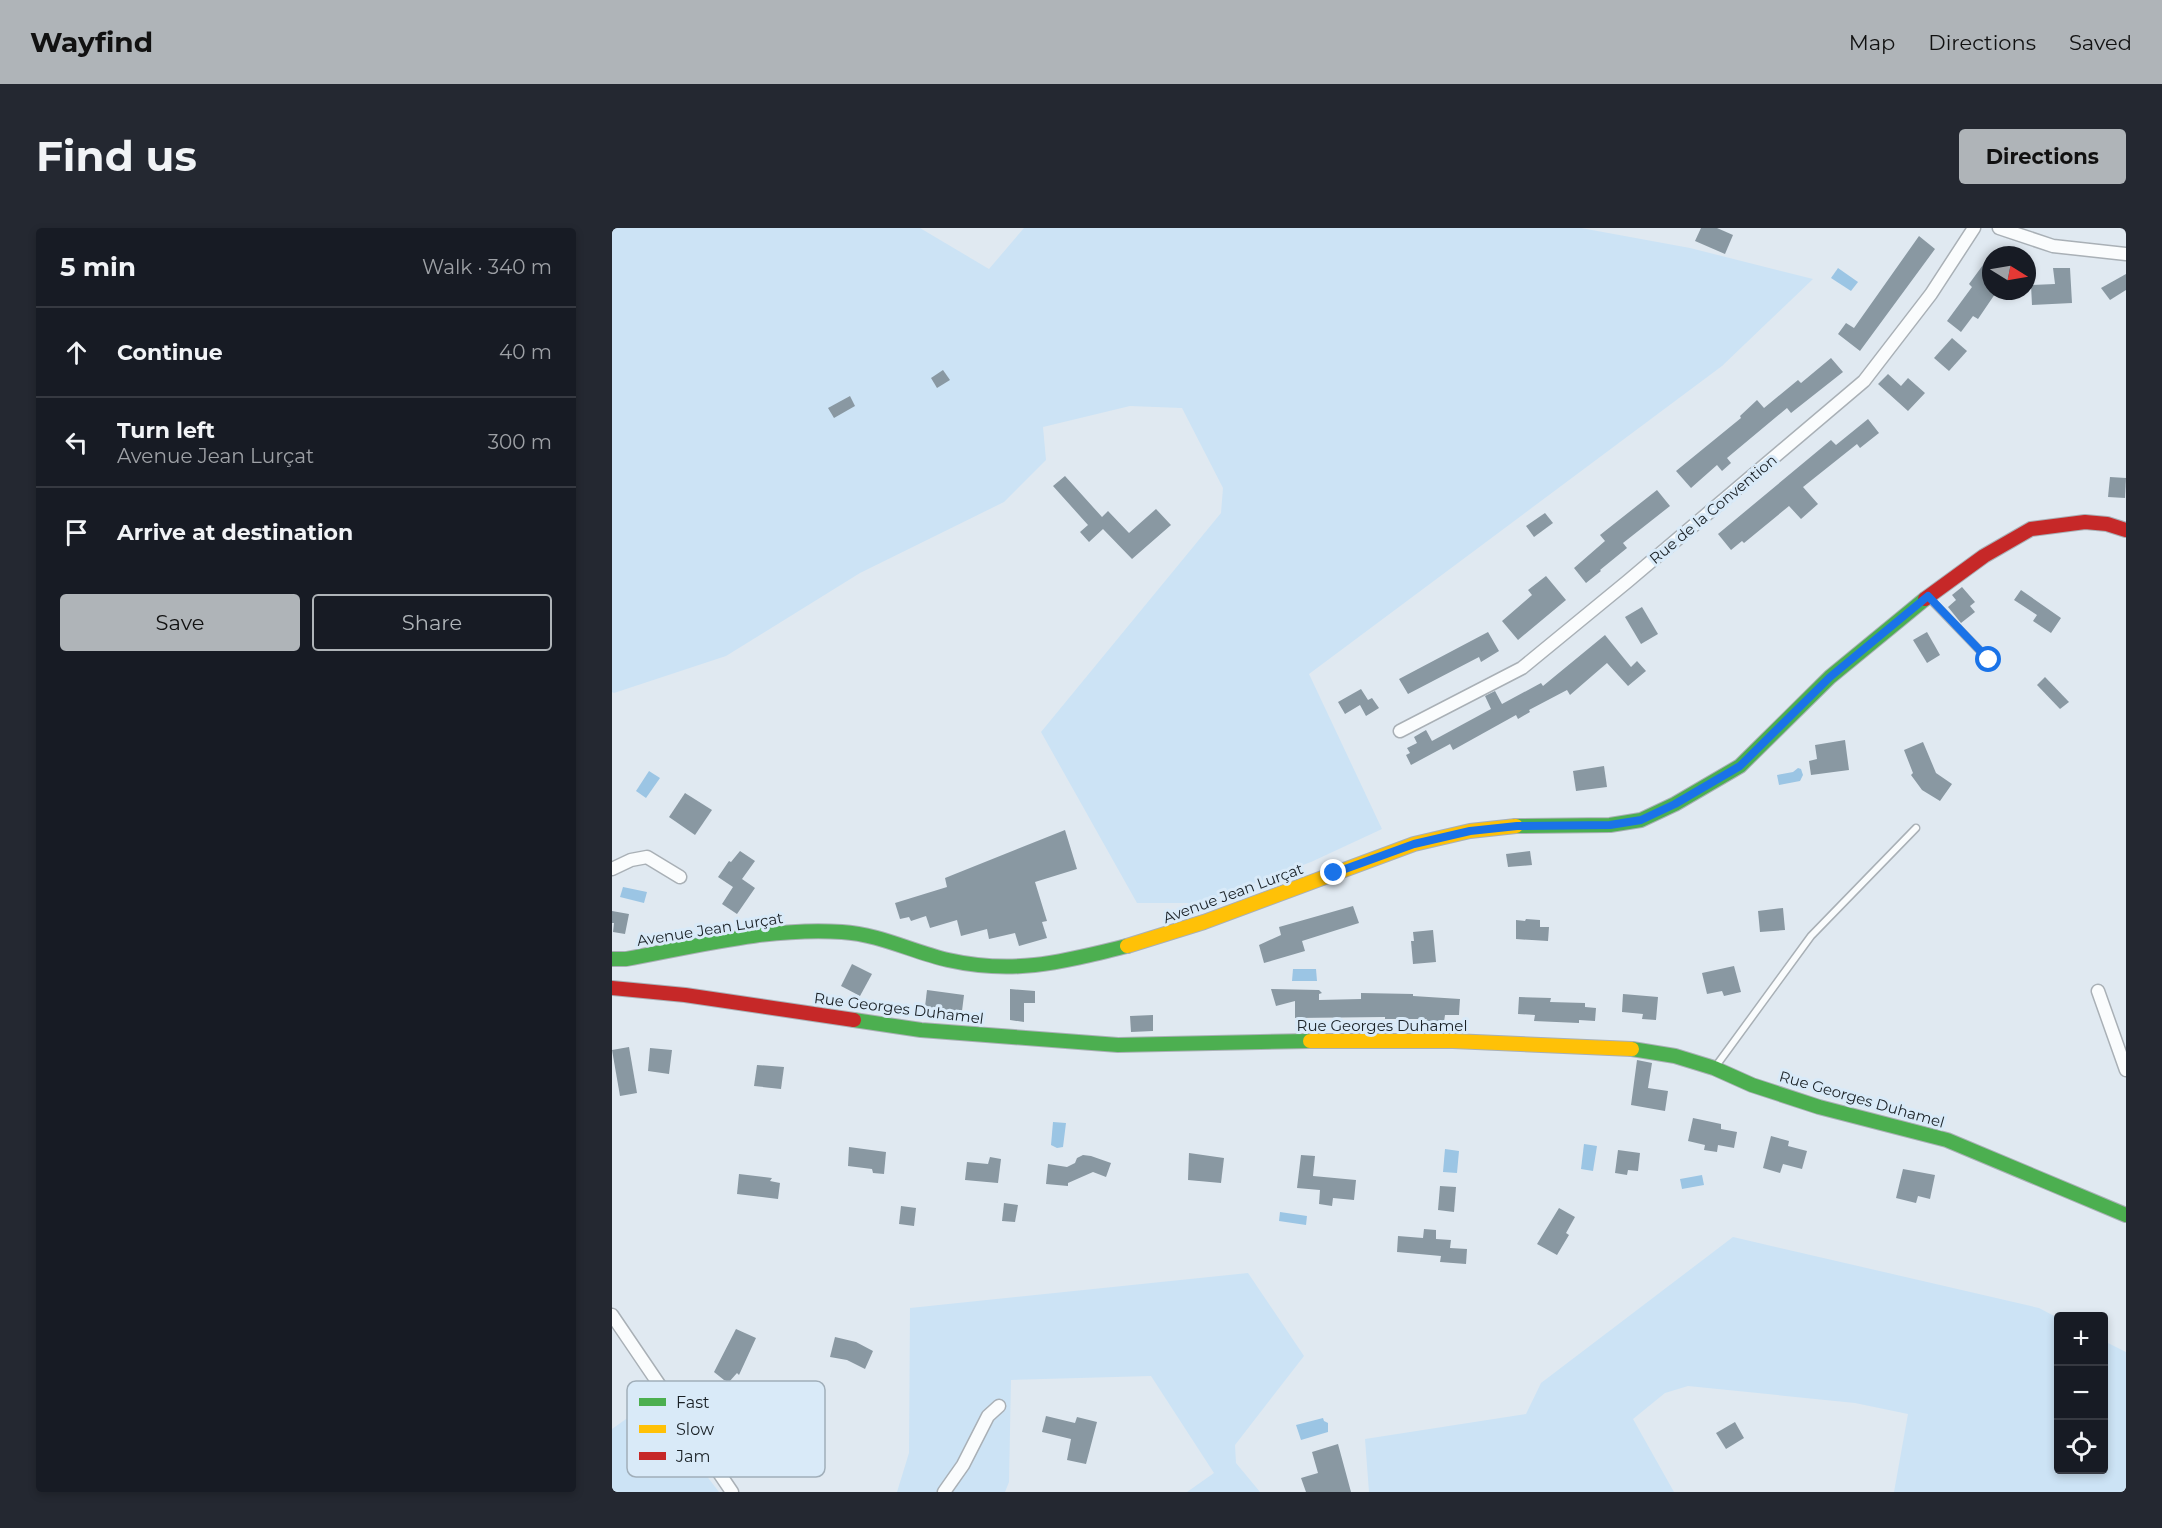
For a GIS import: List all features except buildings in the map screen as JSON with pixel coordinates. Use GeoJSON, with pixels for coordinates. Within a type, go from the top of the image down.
{"type":"FeatureCollection","features":[{"type":"Feature","properties":{"kind":"main road","name":"Avenue Jean Lurçat"},"geometry":{"type":"LineString","coordinates":[[612,959],[626,959],[772,933],[844,932],[888,942],[946,960],[990,967],[1031,967],[1072,960],[1147,941],[1414,844],[1470,831],[1517,826],[1610,825],[1641,820],[1675,804],[1740,766],[1830,677],[1928,596],[1984,556],[2031,529],[2085,522],[2107,524],[2126,530]]}},
{"type":"Feature","properties":{"kind":"main road","name":"Rue Georges Duhamel"},"geometry":{"type":"LineString","coordinates":[[612,988],[685,995],[921,1030],[1106,1044],[1355,1040],[1453,1041],[1640,1049],[1714,1068],[1752,1085],[1819,1107],[1947,1140],[2126,1215]]}},
{"type":"Feature","properties":{"kind":"street","name":"Rue de la Convention"},"geometry":{"type":"LineString","coordinates":[[1400,731],[1522,668],[1864,381],[1931,294],[1974,228]]}},
{"type":"Feature","properties":{"kind":"street"},"geometry":{"type":"LineString","coordinates":[[1999,228],[2053,246],[2126,254]]}},
{"type":"Feature","properties":{"kind":"street"},"geometry":{"type":"LineString","coordinates":[[612,869],[631,860],[647,857],[680,877]]}},
{"type":"Feature","properties":{"kind":"street"},"geometry":{"type":"LineString","coordinates":[[2098,991],[2126,1070]]}},
{"type":"Feature","properties":{"kind":"street"},"geometry":{"type":"LineString","coordinates":[[612,1315],[657,1381]]}},
{"type":"Feature","properties":{"kind":"street"},"geometry":{"type":"LineString","coordinates":[[944,1492],[963,1465],[988,1416],[999,1406]]}},
{"type":"Feature","properties":{"kind":"street"},"geometry":{"type":"LineString","coordinates":[[722,1477],[732,1492]]}},
{"type":"Feature","properties":{"kind":"lane"},"geometry":{"type":"LineString","coordinates":[[1928,596],[1989,660]]}},
{"type":"Feature","properties":{"kind":"lane"},"geometry":{"type":"LineString","coordinates":[[1714,1068],[1811,936],[1916,828]]}},
{"type":"Feature","properties":{"kind":"shaded area"},"geometry":{"type":"Polygon","coordinates":[[[612,228],[920,228],[989,269],[1024,228],[1581,228],[1690,248],[1813,279],[1722,366],[1309,674],[1382,829],[1311,862],[1203,903],[1137,903],[1041,732],[1221,513],[1223,488],[1182,408],[1130,406],[1043,427],[1046,460],[1004,502],[860,573],[726,656],[614,693],[612,692],[612,228]]]}},
{"type":"Feature","properties":{"kind":"shaded area"},"geometry":{"type":"Polygon","coordinates":[[[1733,1237],[2039,1308],[2054,1316],[2054,1474],[2108,1474],[2108,1343],[2126,1352],[2126,1492],[1894,1492],[1908,1414],[1855,1403],[1688,1386],[1665,1393],[1633,1419],[1674,1492],[1369,1492],[1365,1439],[1526,1414],[1541,1383],[1733,1237]]]}},
{"type":"Feature","properties":{"kind":"shaded area"},"geometry":{"type":"Polygon","coordinates":[[[1248,1273],[1304,1356],[1235,1445],[1236,1463],[1260,1492],[1187,1492],[1214,1473],[1151,1376],[1011,1380],[1009,1482],[1005,1492],[897,1492],[909,1453],[910,1308],[1248,1273]]]}},
{"type":"Feature","properties":{"kind":"shaded area"},"geometry":{"type":"Polygon","coordinates":[[[627,1418],[627,1477],[708,1477],[719,1492],[612,1492],[612,1429],[627,1418]]]}},
{"type":"Feature","properties":{"kind":"water"},"geometry":{"type":"Polygon","coordinates":[[[1838,268],[1858,282],[1851,291],[1831,278],[1838,268]]]}},
{"type":"Feature","properties":{"kind":"water"},"geometry":{"type":"Polygon","coordinates":[[[1798,768],[1801,769],[1803,775],[1800,781],[1779,785],[1777,775],[1793,772],[1798,768]]]}},
{"type":"Feature","properties":{"kind":"water"},"geometry":{"type":"Polygon","coordinates":[[[649,771],[660,778],[646,798],[636,791],[649,771]]]}},
{"type":"Feature","properties":{"kind":"water"},"geometry":{"type":"Polygon","coordinates":[[[623,887],[647,892],[644,903],[620,897],[623,887]]]}},
{"type":"Feature","properties":{"kind":"water"},"geometry":{"type":"Polygon","coordinates":[[[1293,969],[1316,969],[1317,981],[1292,981],[1293,969]]]}},
{"type":"Feature","properties":{"kind":"water"},"geometry":{"type":"Polygon","coordinates":[[[1053,1122],[1066,1123],[1063,1147],[1057,1148],[1051,1145],[1053,1122]]]}},
{"type":"Feature","properties":{"kind":"water"},"geometry":{"type":"Polygon","coordinates":[[[1584,1144],[1597,1146],[1593,1171],[1581,1169],[1584,1144]]]}},
{"type":"Feature","properties":{"kind":"water"},"geometry":{"type":"Polygon","coordinates":[[[1445,1149],[1459,1151],[1457,1173],[1443,1172],[1445,1149]]]}},
{"type":"Feature","properties":{"kind":"water"},"geometry":{"type":"Polygon","coordinates":[[[1702,1175],[1704,1185],[1682,1189],[1680,1179],[1702,1175]]]}},
{"type":"Feature","properties":{"kind":"water"},"geometry":{"type":"Polygon","coordinates":[[[1280,1212],[1307,1216],[1306,1225],[1279,1221],[1280,1212]]]}},
{"type":"Feature","properties":{"kind":"water"},"geometry":{"type":"Polygon","coordinates":[[[1323,1418],[1328,1423],[1328,1432],[1301,1440],[1296,1425],[1323,1418]]]}},
{"type":"Feature","properties":{"kind":"traffic: fast"},"geometry":{"type":"LineString","coordinates":[[1516,826],[1610,825],[1641,820],[1675,804],[1740,766],[1830,677],[1925,599]]}},
{"type":"Feature","properties":{"kind":"traffic: fast"},"geometry":{"type":"LineString","coordinates":[[612,959],[626,959],[761,935],[815,931],[856,933],[948,960],[995,966],[1038,965],[1127,946]]}},
{"type":"Feature","properties":{"kind":"traffic: fast"},"geometry":{"type":"LineString","coordinates":[[854,1020],[921,1030],[1118,1045],[1310,1041]]}},
{"type":"Feature","properties":{"kind":"traffic: fast"},"geometry":{"type":"LineString","coordinates":[[1632,1049],[1675,1056],[1819,1107],[1947,1140],[2126,1215]]}},
{"type":"Feature","properties":{"kind":"traffic: slow"},"geometry":{"type":"LineString","coordinates":[[1127,946],[1204,922],[1414,844],[1470,831],[1516,826]]}},
{"type":"Feature","properties":{"kind":"traffic: slow"},"geometry":{"type":"LineString","coordinates":[[1310,1041],[1453,1041],[1632,1049]]}},
{"type":"Feature","properties":{"kind":"traffic: jam"},"geometry":{"type":"LineString","coordinates":[[1925,599],[1984,556],[2031,529],[2085,522],[2107,524],[2126,530]]}},
{"type":"Feature","properties":{"kind":"traffic: jam"},"geometry":{"type":"LineString","coordinates":[[612,988],[685,995],[854,1020]]}},
{"type":"Feature","properties":{"kind":"route"},"geometry":{"type":"LineString","coordinates":[[1334,873],[1414,844],[1470,831],[1517,826],[1610,825],[1641,820],[1675,804],[1740,766],[1830,677],[1928,596],[1989,660]]}}]}
